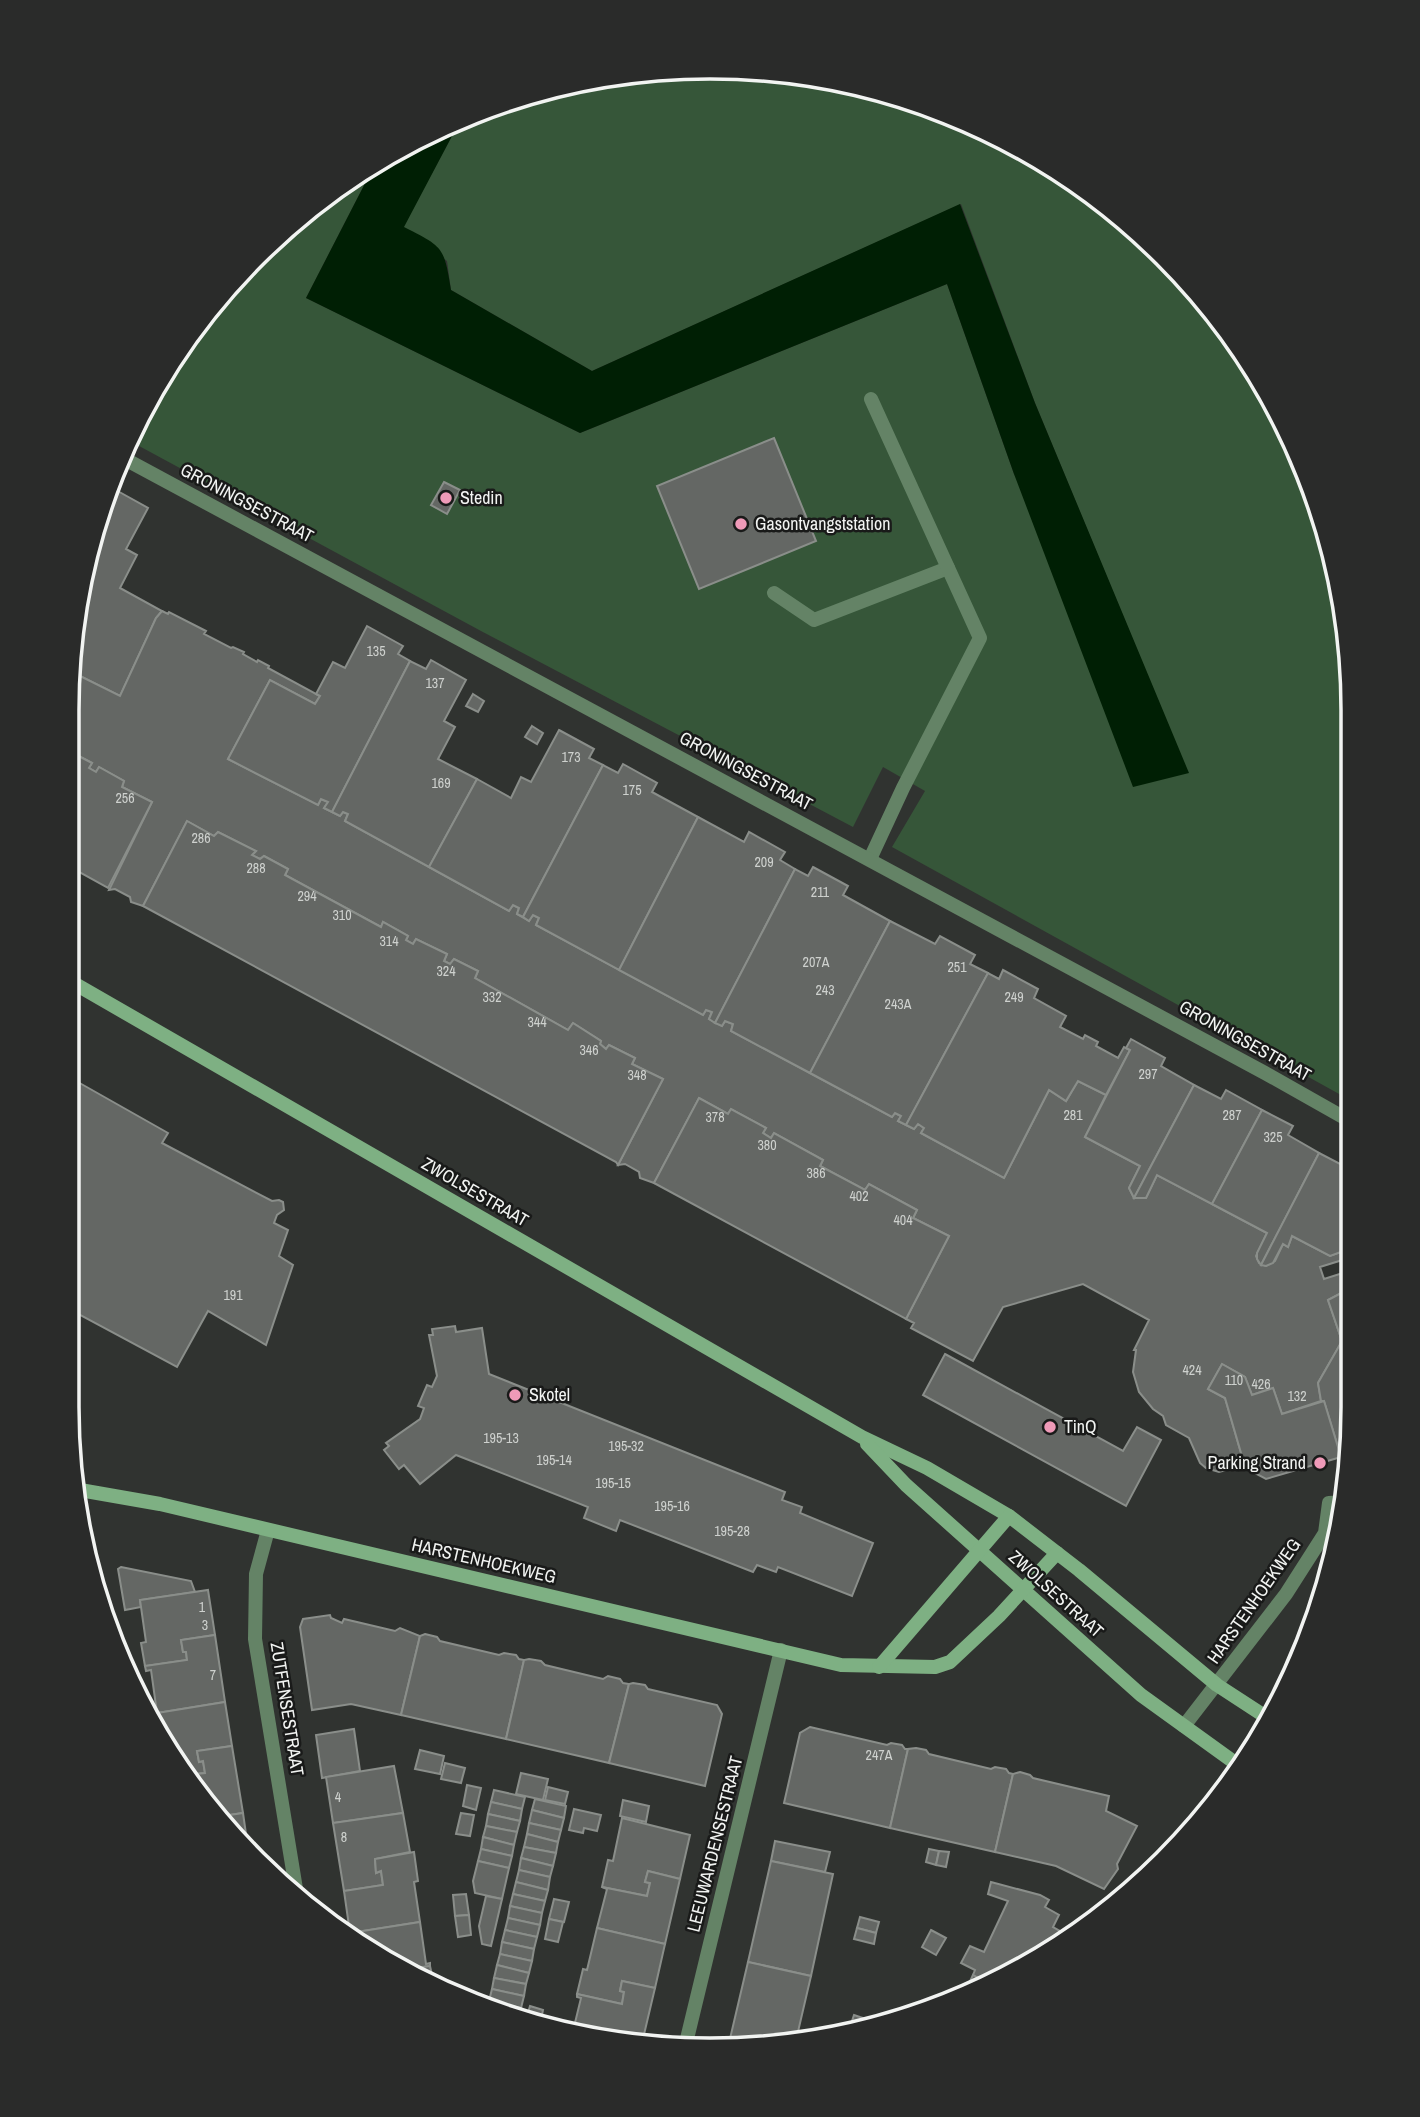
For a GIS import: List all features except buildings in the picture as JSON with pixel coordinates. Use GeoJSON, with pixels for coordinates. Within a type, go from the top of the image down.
{"type":"FeatureCollection","features":[{"type":"Feature","properties":{"kind":"main road","name":"ZWOLSESTRAAT"},"geometry":{"type":"LineString","coordinates":[[79,987],[862,1437],[927,1468],[1009,1516],[1217,1685],[1262,1714]]}},
{"type":"Feature","properties":{"kind":"main road","name":"ZWOLSESTRAAT"},"geometry":{"type":"LineString","coordinates":[[862,1437],[906,1485],[1141,1695],[1233,1761]]}},
{"type":"Feature","properties":{"kind":"main road","name":"HARSTENHOEKWEG"},"geometry":{"type":"LineString","coordinates":[[84,1491],[160,1504],[841,1665],[935,1667],[950,1662],[1057,1553]]}},
{"type":"Feature","properties":{"kind":"main road"},"geometry":{"type":"LineString","coordinates":[[880,1667],[1009,1516]]}},
{"type":"Feature","properties":{"kind":"street"},"geometry":{"type":"LineString","coordinates":[[870,859],[902,788],[980,638],[871,399]]}},
{"type":"Feature","properties":{"kind":"street","name":"GRONINGSESTRAAT"},"geometry":{"type":"LineString","coordinates":[[130,462],[870,859],[1341,1116]]}},
{"type":"Feature","properties":{"kind":"street"},"geometry":{"type":"LineString","coordinates":[[774,593],[814,620],[948,568]]}},
{"type":"Feature","properties":{"kind":"street","name":"HARSTENHOEKWEG"},"geometry":{"type":"LineString","coordinates":[[1184,1726],[1286,1594],[1325,1533],[1329,1503],[1334,1503]]}},
{"type":"Feature","properties":{"kind":"street","name":"ZUTFENSESTRAAT"},"geometry":{"type":"LineString","coordinates":[[268,1530],[256,1574],[256,1639],[295,1883]]}},
{"type":"Feature","properties":{"kind":"street","name":"LEEUWARDENSESTRAAT"},"geometry":{"type":"LineString","coordinates":[[687,2037],[781,1650]]}},
{"type":"Feature","properties":{"kind":"shaded area"},"geometry":{"type":"Polygon","coordinates":[[[710,79],[792,84],[873,100],[913,112],[952,127],[1026,163],[1061,185],[1126,235],[1185,294],[1235,359],[1257,394],[1293,468],[1320,547],[1336,628],[1340,669],[1341,1095],[892,847],[925,791],[883,767],[853,827],[481,631],[138,445],[163,394],[185,359],[235,294],[294,235],[367,180],[306,298],[580,433],[947,284],[1014,474],[1188,773],[1035,403],[961,204],[592,371],[451,290],[447,261],[403,227],[453,134],[507,112],[587,91],[669,80],[710,79]]]}},
{"type":"Feature","properties":{"kind":"shaded area"},"geometry":{"type":"Polygon","coordinates":[[[453,134],[404,227],[427,239],[440,250],[451,290],[592,371],[960,204],[1035,403],[1189,773],[1133,787],[1014,474],[947,284],[580,433],[306,298],[367,180],[394,163],[453,134]]]}},
{"type":"Feature","properties":{"kind":"place","name":"Stedin"},"geometry":{"type":"Point","coordinates":[446,498]}},
{"type":"Feature","properties":{"kind":"place","name":"Gasontvangststation"},"geometry":{"type":"Point","coordinates":[741,524]}},
{"type":"Feature","properties":{"kind":"place","name":"Skotel"},"geometry":{"type":"Point","coordinates":[515,1395]}},
{"type":"Feature","properties":{"kind":"place","name":"TinQ"},"geometry":{"type":"Point","coordinates":[1050,1427]}},
{"type":"Feature","properties":{"kind":"place","name":"Parking Strand"},"geometry":{"type":"Point","coordinates":[1320,1463]}}]}
